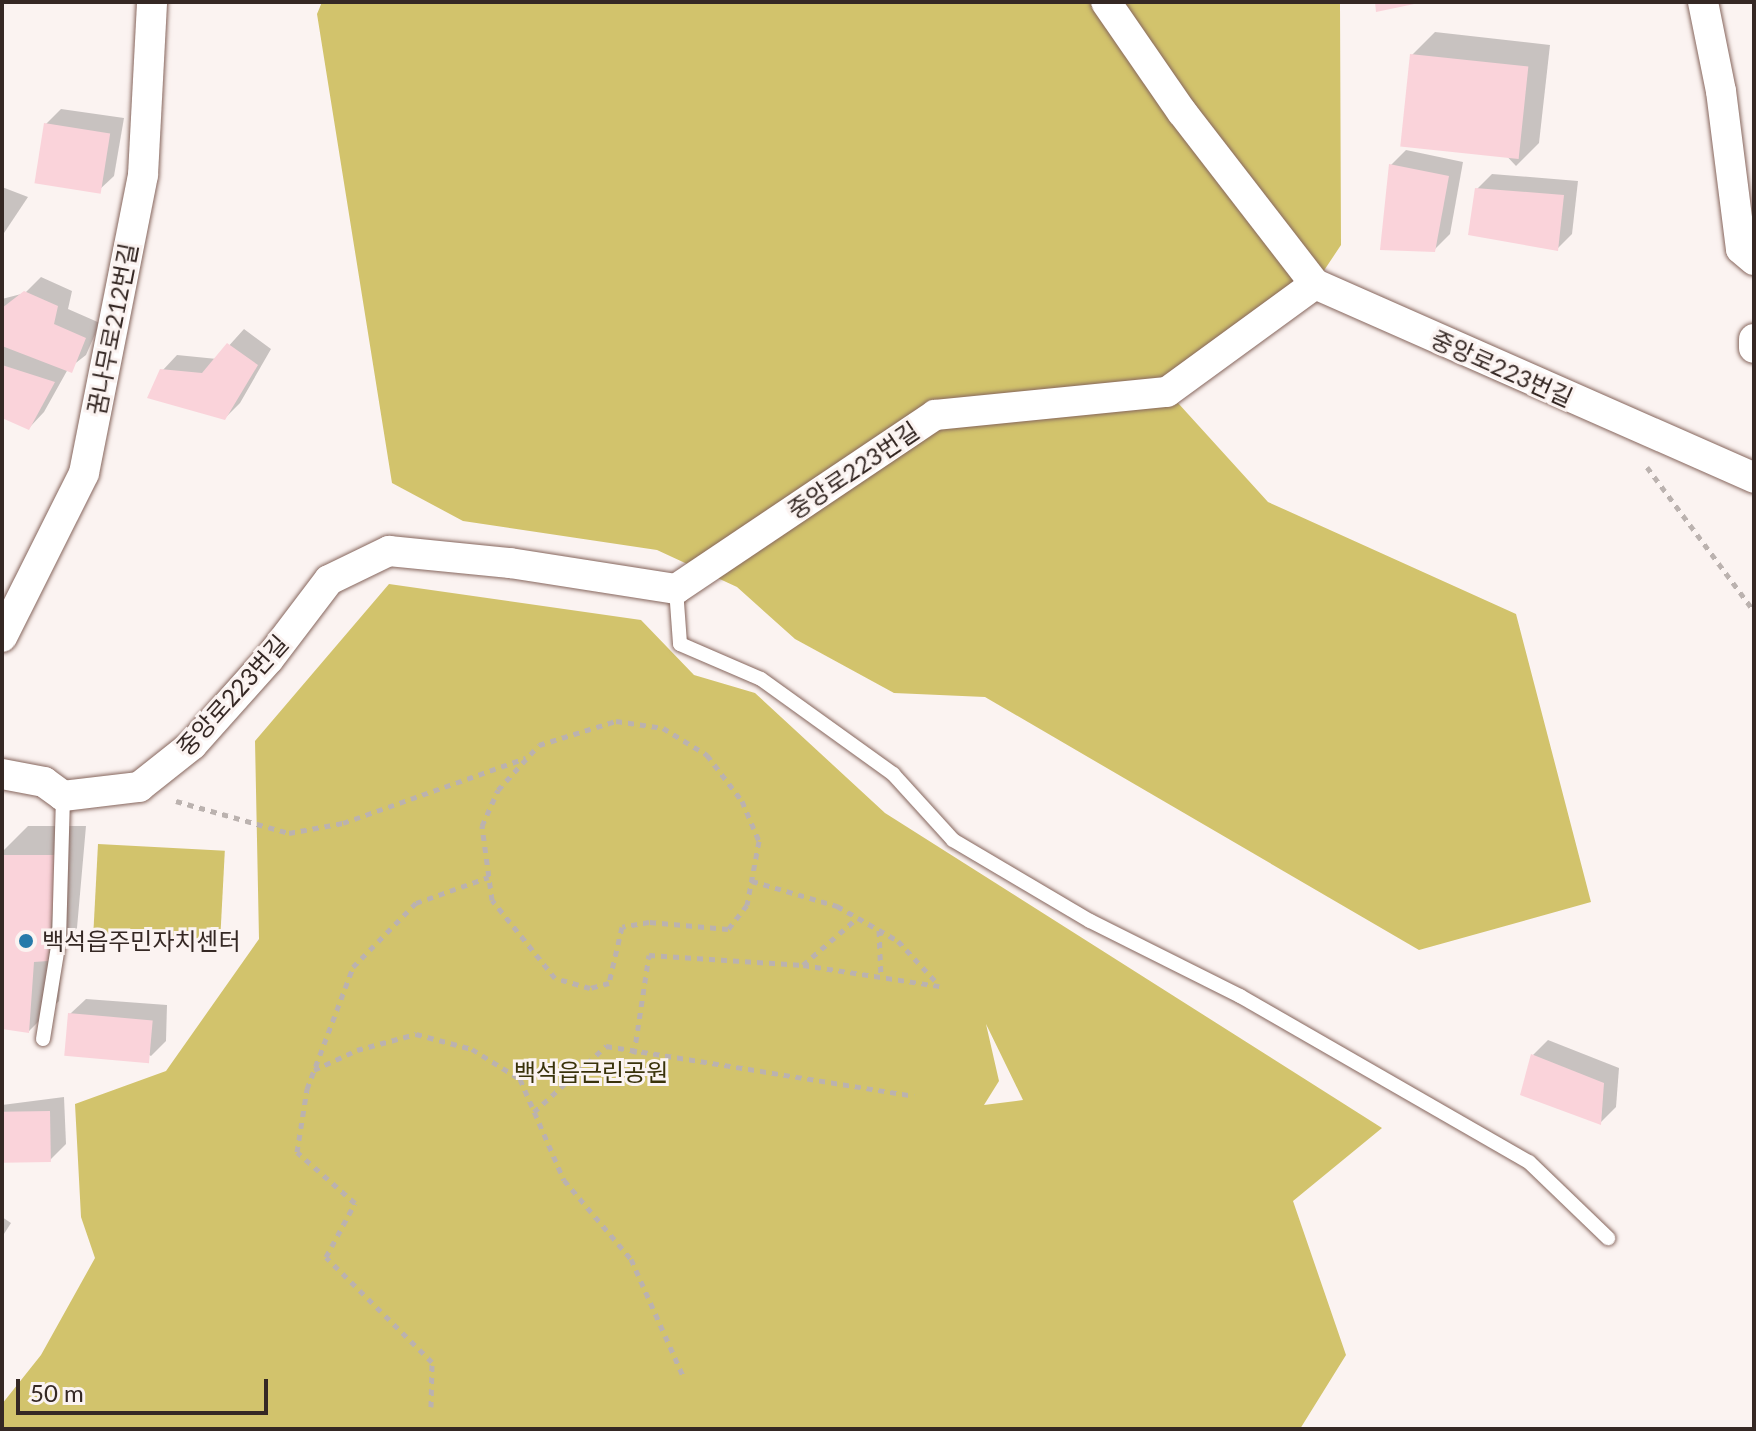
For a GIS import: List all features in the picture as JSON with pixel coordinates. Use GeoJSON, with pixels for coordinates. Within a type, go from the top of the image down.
{"type":"FeatureCollection","features":[{"type":"Feature","properties":{"kind":"street","name":"꿈나무로212번길"},"geometry":{"type":"LineString","coordinates":[[2,637],[84,473],[143,175],[152,2]]}},
{"type":"Feature","properties":{"kind":"street"},"geometry":{"type":"LineString","coordinates":[[1106,2],[1182,112],[1315,284]]}},
{"type":"Feature","properties":{"kind":"street"},"geometry":{"type":"LineString","coordinates":[[1703,2],[1721,91],[1741,249],[1754,260]]}},
{"type":"Feature","properties":{"kind":"street","name":"중앙로223번길"},"geometry":{"type":"LineString","coordinates":[[63,796],[139,787],[192,745],[269,659],[329,580],[389,551],[526,565],[676,589],[935,415],[1167,392],[1315,284],[1754,478]]}},
{"type":"Feature","properties":{"kind":"street"},"geometry":{"type":"LineString","coordinates":[[1754,339],[1754,348]]}},
{"type":"Feature","properties":{"kind":"street"},"geometry":{"type":"LineString","coordinates":[[2,774],[44,782],[63,796]]}},
{"type":"Feature","properties":{"kind":"lane"},"geometry":{"type":"LineString","coordinates":[[676,589],[680,644],[761,679],[893,774],[953,840],[1529,1162],[1608,1238]]}},
{"type":"Feature","properties":{"kind":"lane"},"geometry":{"type":"LineString","coordinates":[[43,1039],[59,940],[63,796]]}},
{"type":"Feature","properties":{"kind":"path"},"geometry":{"type":"LineString","coordinates":[[1645,465],[1754,611]]}},
{"type":"Feature","properties":{"kind":"path"},"geometry":{"type":"LineString","coordinates":[[616,721],[663,728],[707,755],[742,801],[759,841],[747,905],[728,929],[649,922],[622,927],[609,983],[590,988],[555,978],[492,900],[489,877],[482,826],[498,790],[539,745],[616,721]]}},
{"type":"Feature","properties":{"kind":"path"},"geometry":{"type":"LineString","coordinates":[[176,801],[289,833],[343,823],[527,757]]}},
{"type":"Feature","properties":{"kind":"path"},"geometry":{"type":"LineString","coordinates":[[431,1407],[432,1362],[326,1257],[355,1203],[297,1152],[314,1070],[353,967],[416,903],[489,877]]}},
{"type":"Feature","properties":{"kind":"path"},"geometry":{"type":"LineString","coordinates":[[634,1054],[649,955],[803,965],[939,986],[898,941],[837,906],[752,881]]}},
{"type":"Feature","properties":{"kind":"path"},"geometry":{"type":"LineString","coordinates":[[803,965],[857,918]]}},
{"type":"Feature","properties":{"kind":"path"},"geometry":{"type":"LineString","coordinates":[[879,930],[881,977]]}},
{"type":"Feature","properties":{"kind":"path"},"geometry":{"type":"LineString","coordinates":[[314,1070],[357,1050],[416,1034],[472,1049],[520,1079],[564,1180],[631,1259],[683,1376]]}},
{"type":"Feature","properties":{"kind":"path"},"geometry":{"type":"LineString","coordinates":[[534,1112],[606,1046],[634,1054],[914,1096]]}},
{"type":"Feature","properties":{"kind":"green space"},"geometry":{"type":"Polygon","coordinates":[[[322,2],[1340,2],[1341,245],[1315,284],[1168,392],[1268,502],[1516,614],[1591,902],[1419,950],[985,697],[894,693],[795,639],[737,587],[657,550],[463,521],[392,483],[317,14],[322,2]]]}},
{"type":"Feature","properties":{"kind":"green space","name":"백석읍근린공원"},"geometry":{"type":"Polygon","coordinates":[[[389,584],[641,620],[694,675],[755,693],[885,813],[1382,1128],[1293,1201],[1346,1355],[1300,1429],[2,1429],[2,1404],[41,1355],[95,1258],[81,1217],[75,1104],[166,1071],[259,939],[255,741],[389,584]],[[986,1024],[999,1081],[984,1105],[1023,1100],[986,1024]]]}},
{"type":"Feature","properties":{"kind":"green space"},"geometry":{"type":"Polygon","coordinates":[[[98,844],[225,851],[220,940],[93,933],[98,844]]]}},
{"type":"Feature","properties":{"kind":"building"},"geometry":{"type":"Polygon","coordinates":[[[1375,2],[1419,2],[1419,3],[1376,12],[1375,2]]]}},
{"type":"Feature","properties":{"kind":"building"},"geometry":{"type":"Polygon","coordinates":[[[1410,54],[1528,66],[1519,159],[1400,146],[1410,54]]]}},
{"type":"Feature","properties":{"kind":"building"},"geometry":{"type":"Polygon","coordinates":[[[44,123],[110,133],[101,194],[34,183],[44,123]]]}},
{"type":"Feature","properties":{"kind":"building"},"geometry":{"type":"Polygon","coordinates":[[[1389,164],[1449,176],[1435,252],[1380,250],[1389,164]]]}},
{"type":"Feature","properties":{"kind":"building"},"geometry":{"type":"Polygon","coordinates":[[[1475,188],[1564,195],[1558,251],[1468,235],[1475,188]]]}},
{"type":"Feature","properties":{"kind":"building"},"geometry":{"type":"Polygon","coordinates":[[[24,291],[58,306],[54,324],[86,338],[72,373],[2,346],[2,308],[24,291]]]}},
{"type":"Feature","properties":{"kind":"building"},"geometry":{"type":"Polygon","coordinates":[[[227,343],[258,365],[225,420],[147,398],[160,369],[202,373],[227,343]]]}},
{"type":"Feature","properties":{"kind":"building"},"geometry":{"type":"Polygon","coordinates":[[[2,365],[55,382],[29,430],[2,418],[2,365]]]}},
{"type":"Feature","properties":{"kind":"building","name":"백석읍주민자치센터"},"geometry":{"type":"Polygon","coordinates":[[[2,855],[57,855],[48,961],[34,962],[29,1033],[2,1029],[2,855]]]}},
{"type":"Feature","properties":{"kind":"building"},"geometry":{"type":"Polygon","coordinates":[[[68,1013],[153,1020],[149,1063],[64,1056],[68,1013]]]}},
{"type":"Feature","properties":{"kind":"building"},"geometry":{"type":"Polygon","coordinates":[[[1531,1054],[1604,1083],[1601,1125],[1520,1095],[1531,1054]]]}},
{"type":"Feature","properties":{"kind":"building"},"geometry":{"type":"Polygon","coordinates":[[[50,1111],[51,1162],[3,1163],[2,1112],[50,1111]]]}},
{"type":"Feature","properties":{"kind":"place","name":"백석읍주민자치센터"},"geometry":{"type":"Point","coordinates":[26,941]}}]}
